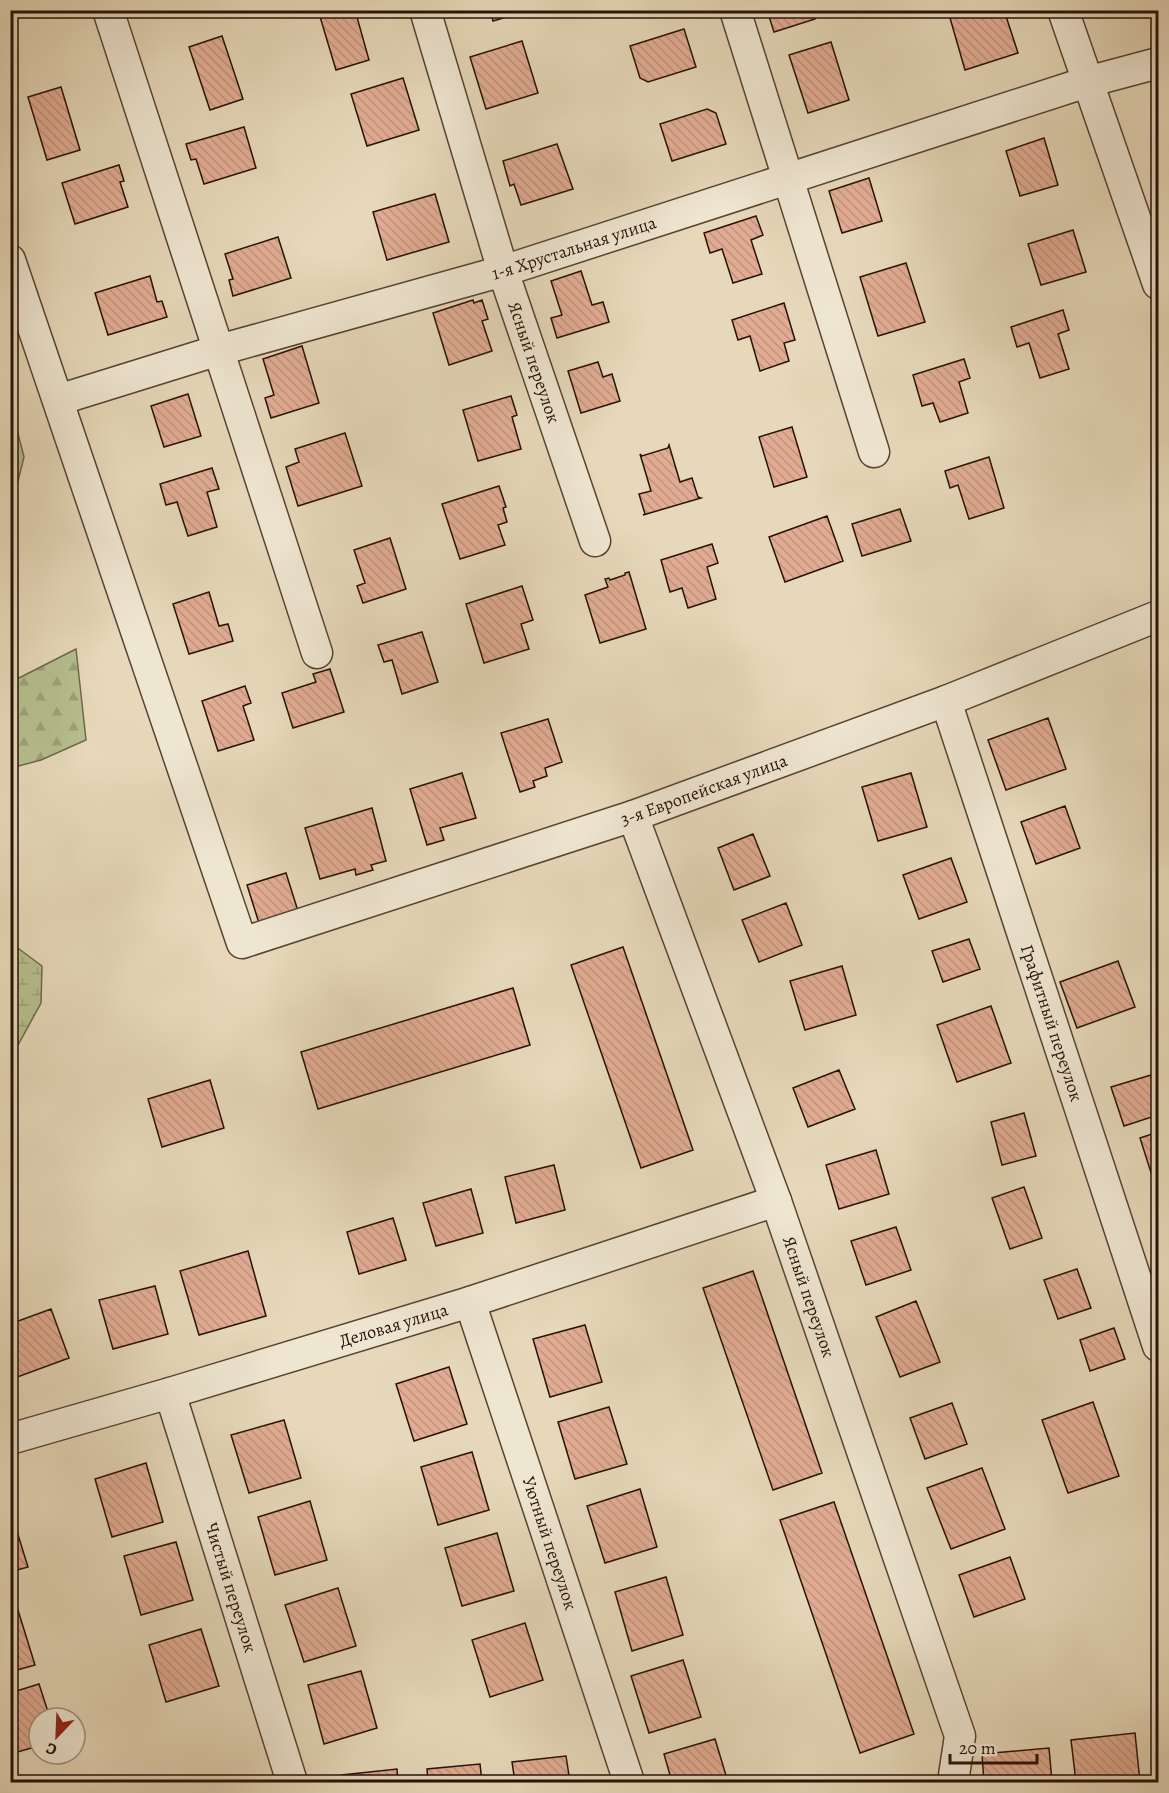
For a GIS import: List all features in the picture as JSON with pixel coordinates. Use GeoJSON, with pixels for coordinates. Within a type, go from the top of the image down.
{"type":"FeatureCollection","features":[{"type":"Feature","properties":{"kind":"street"},"geometry":{"type":"LineString","coordinates":[[108,10],[317,653]]}},
{"type":"Feature","properties":{"kind":"street","name":"Ясный переулок"},"geometry":{"type":"LineString","coordinates":[[425,10],[502,271],[595,541]]}},
{"type":"Feature","properties":{"kind":"street"},"geometry":{"type":"LineString","coordinates":[[735,10],[874,452]]}},
{"type":"Feature","properties":{"kind":"street"},"geometry":{"type":"LineString","coordinates":[[1063,10],[1158,284]]}},
{"type":"Feature","properties":{"kind":"street","name":"1-я Хрустальная улица"},"geometry":{"type":"LineString","coordinates":[[58,400],[219,350],[502,271],[1087,82],[1158,63]]}},
{"type":"Feature","properties":{"kind":"street"},"geometry":{"type":"LineString","coordinates":[[10,260],[58,400]]}},
{"type":"Feature","properties":{"kind":"street","name":"3-я Европейская улица"},"geometry":{"type":"LineString","coordinates":[[58,400],[242,943],[633,816],[946,701],[1158,616]]}},
{"type":"Feature","properties":{"kind":"street","name":"Графитный переулок"},"geometry":{"type":"LineString","coordinates":[[946,701],[1158,1346]]}},
{"type":"Feature","properties":{"kind":"street","name":"Ясный переулок"},"geometry":{"type":"LineString","coordinates":[[633,816],[776,1201],[960,1736],[953,1782]]}},
{"type":"Feature","properties":{"kind":"street","name":"Деловая улица"},"geometry":{"type":"LineString","coordinates":[[10,1439],[470,1302],[776,1201]]}},
{"type":"Feature","properties":{"kind":"street","name":"Уютный переулок"},"geometry":{"type":"LineString","coordinates":[[470,1302],[629,1782]]}},
{"type":"Feature","properties":{"kind":"street","name":"Чистый переулок"},"geometry":{"type":"LineString","coordinates":[[170,1393],[292,1782]]}},
{"type":"Feature","properties":{"kind":"green space"},"geometry":{"type":"Polygon","coordinates":[[[10,402],[24,457],[11,509],[10,509],[10,402]]]}},
{"type":"Feature","properties":{"kind":"green space"},"geometry":{"type":"Polygon","coordinates":[[[76,649],[86,740],[41,760],[11,768],[11,682],[76,649]]]}},
{"type":"Feature","properties":{"kind":"green space"},"geometry":{"type":"Polygon","coordinates":[[[11,943],[42,966],[41,1003],[11,1058],[11,943]]]}},
{"type":"Feature","properties":{"kind":"building"},"geometry":{"type":"Polygon","coordinates":[[[318,10],[355,10],[369,60],[336,70],[318,10]]]}},
{"type":"Feature","properties":{"kind":"building"},"geometry":{"type":"Polygon","coordinates":[[[490,10],[527,10],[527,11],[493,21],[490,10]]]}},
{"type":"Feature","properties":{"kind":"building"},"geometry":{"type":"Polygon","coordinates":[[[767,10],[813,10],[815,19],[774,32],[767,10]]]}},
{"type":"Feature","properties":{"kind":"building"},"geometry":{"type":"Polygon","coordinates":[[[973,10],[1004,10],[1018,53],[965,70],[950,18],[973,10]]]}},
{"type":"Feature","properties":{"kind":"building"},"geometry":{"type":"Polygon","coordinates":[[[684,29],[696,67],[648,82],[640,78],[630,46],[684,29]]]}},
{"type":"Feature","properties":{"kind":"building"},"geometry":{"type":"Polygon","coordinates":[[[222,36],[243,99],[210,110],[189,47],[222,36]]]}},
{"type":"Feature","properties":{"kind":"building"},"geometry":{"type":"Polygon","coordinates":[[[522,41],[538,93],[486,109],[470,57],[522,41]]]}},
{"type":"Feature","properties":{"kind":"building"},"geometry":{"type":"Polygon","coordinates":[[[831,42],[849,100],[808,113],[789,55],[831,42]]]}},
{"type":"Feature","properties":{"kind":"building"},"geometry":{"type":"Polygon","coordinates":[[[403,78],[419,130],[367,146],[351,94],[403,78]]]}},
{"type":"Feature","properties":{"kind":"building"},"geometry":{"type":"Polygon","coordinates":[[[61,87],[80,150],[47,160],[28,97],[61,87]]]}},
{"type":"Feature","properties":{"kind":"building"},"geometry":{"type":"Polygon","coordinates":[[[707,109],[716,113],[726,144],[672,161],[660,124],[707,109]]]}},
{"type":"Feature","properties":{"kind":"building"},"geometry":{"type":"Polygon","coordinates":[[[244,127],[256,168],[204,184],[196,159],[191,160],[186,144],[244,127]]]}},
{"type":"Feature","properties":{"kind":"building"},"geometry":{"type":"Polygon","coordinates":[[[1044,138],[1058,185],[1020,196],[1006,151],[1044,138]]]}},
{"type":"Feature","properties":{"kind":"building"},"geometry":{"type":"Polygon","coordinates":[[[557,144],[573,189],[521,205],[514,184],[510,186],[503,161],[557,144]]]}},
{"type":"Feature","properties":{"kind":"building"},"geometry":{"type":"Polygon","coordinates":[[[119,165],[124,181],[120,182],[128,207],[75,224],[62,183],[119,165]]]}},
{"type":"Feature","properties":{"kind":"building"},"geometry":{"type":"Polygon","coordinates":[[[869,178],[882,221],[842,233],[829,191],[869,178]]]}},
{"type":"Feature","properties":{"kind":"building"},"geometry":{"type":"Polygon","coordinates":[[[435,194],[449,242],[387,260],[373,212],[435,194]]]}},
{"type":"Feature","properties":{"kind":"building"},"geometry":{"type":"Polygon","coordinates":[[[756,216],[763,235],[751,240],[762,274],[733,283],[722,249],[710,253],[704,233],[756,216]]]}},
{"type":"Feature","properties":{"kind":"building"},"geometry":{"type":"Polygon","coordinates":[[[1073,230],[1086,272],[1041,285],[1028,244],[1073,230]]]}},
{"type":"Feature","properties":{"kind":"building"},"geometry":{"type":"Polygon","coordinates":[[[278,237],[291,278],[233,296],[229,280],[233,279],[225,254],[278,237]]]}},
{"type":"Feature","properties":{"kind":"building"},"geometry":{"type":"Polygon","coordinates":[[[906,263],[925,322],[878,336],[860,277],[906,263]]]}},
{"type":"Feature","properties":{"kind":"building"},"geometry":{"type":"Polygon","coordinates":[[[581,271],[592,305],[603,302],[609,322],[557,338],[551,318],[562,315],[551,281],[581,271]]]}},
{"type":"Feature","properties":{"kind":"building"},"geometry":{"type":"Polygon","coordinates":[[[150,276],[157,302],[162,301],[167,317],[108,335],[95,293],[150,276]]]}},
{"type":"Feature","properties":{"kind":"building"},"geometry":{"type":"Polygon","coordinates":[[[473,300],[474,303],[482,300],[488,319],[482,321],[492,351],[449,365],[433,313],[473,300]]]}},
{"type":"Feature","properties":{"kind":"building"},"geometry":{"type":"Polygon","coordinates":[[[784,303],[795,340],[784,343],[789,361],[760,371],[750,336],[738,340],[732,320],[784,303]]]}},
{"type":"Feature","properties":{"kind":"building"},"geometry":{"type":"Polygon","coordinates":[[[1063,310],[1069,330],[1058,334],[1069,369],[1040,378],[1029,343],[1017,347],[1011,327],[1063,310]]]}},
{"type":"Feature","properties":{"kind":"building"},"geometry":{"type":"Polygon","coordinates":[[[302,346],[319,403],[271,418],[265,398],[274,395],[263,359],[302,346]]]}},
{"type":"Feature","properties":{"kind":"building"},"geometry":{"type":"Polygon","coordinates":[[[964,359],[970,378],[959,382],[968,413],[940,422],[933,403],[922,406],[913,375],[964,359]]]}},
{"type":"Feature","properties":{"kind":"building"},"geometry":{"type":"Polygon","coordinates":[[[598,362],[603,377],[612,374],[620,401],[581,413],[568,371],[598,362]]]}},
{"type":"Feature","properties":{"kind":"building"},"geometry":{"type":"Polygon","coordinates":[[[188,394],[201,436],[164,447],[151,406],[188,394]]]}},
{"type":"Feature","properties":{"kind":"building"},"geometry":{"type":"Polygon","coordinates":[[[511,396],[517,415],[512,417],[521,449],[478,461],[463,410],[511,396]]]}},
{"type":"Feature","properties":{"kind":"building"},"geometry":{"type":"Polygon","coordinates":[[[792,427],[807,477],[774,487],[759,437],[792,427]]]}},
{"type":"Feature","properties":{"kind":"building"},"geometry":{"type":"Polygon","coordinates":[[[345,433],[362,486],[298,506],[286,467],[299,462],[295,449],[345,433]]]}},
{"type":"Feature","properties":{"kind":"building"},"geometry":{"type":"Polygon","coordinates":[[[669,445],[680,482],[692,478],[698,497],[701,498],[643,515],[645,514],[639,494],[651,491],[640,454],[642,456],[668,448],[669,445]]]}},
{"type":"Feature","properties":{"kind":"building"},"geometry":{"type":"Polygon","coordinates":[[[989,457],[1004,508],[969,519],[958,485],[950,488],[945,471],[989,457]]]}},
{"type":"Feature","properties":{"kind":"building"},"geometry":{"type":"Polygon","coordinates":[[[212,468],[219,489],[207,492],[217,527],[188,536],[177,502],[166,505],[160,484],[212,468]]]}},
{"type":"Feature","properties":{"kind":"building"},"geometry":{"type":"Polygon","coordinates":[[[499,486],[506,507],[503,508],[507,522],[498,525],[505,545],[460,559],[442,504],[499,486]]]}},
{"type":"Feature","properties":{"kind":"building"},"geometry":{"type":"Polygon","coordinates":[[[900,509],[911,541],[862,556],[852,524],[900,509]]]}},
{"type":"Feature","properties":{"kind":"building"},"geometry":{"type":"Polygon","coordinates":[[[827,516],[843,561],[785,582],[769,537],[827,516]]]}},
{"type":"Feature","properties":{"kind":"building"},"geometry":{"type":"Polygon","coordinates":[[[390,538],[406,589],[363,603],[357,586],[365,583],[354,550],[390,538]]]}},
{"type":"Feature","properties":{"kind":"building"},"geometry":{"type":"Polygon","coordinates":[[[712,544],[718,563],[707,567],[716,599],[688,608],[682,588],[670,592],[661,560],[712,544]]]}},
{"type":"Feature","properties":{"kind":"building"},"geometry":{"type":"Polygon","coordinates":[[[629,572],[646,629],[600,643],[585,595],[608,587],[605,579],[610,580],[629,572]]]}},
{"type":"Feature","properties":{"kind":"building"},"geometry":{"type":"Polygon","coordinates":[[[522,586],[533,620],[521,624],[529,649],[484,663],[466,604],[522,586]]]}},
{"type":"Feature","properties":{"kind":"building"},"geometry":{"type":"Polygon","coordinates":[[[209,592],[219,626],[228,624],[233,641],[189,654],[173,604],[209,592]]]}},
{"type":"Feature","properties":{"kind":"building"},"geometry":{"type":"Polygon","coordinates":[[[422,632],[438,682],[402,694],[392,660],[384,662],[378,645],[422,632]]]}},
{"type":"Feature","properties":{"kind":"building"},"geometry":{"type":"Polygon","coordinates":[[[1158,662],[1158,682],[1151,666],[1158,662]]]}},
{"type":"Feature","properties":{"kind":"building"},"geometry":{"type":"Polygon","coordinates":[[[330,669],[344,712],[293,728],[282,693],[316,682],[313,674],[330,669]]]}},
{"type":"Feature","properties":{"kind":"building"},"geometry":{"type":"Polygon","coordinates":[[[245,686],[251,703],[243,706],[254,740],[218,751],[202,701],[245,686]]]}},
{"type":"Feature","properties":{"kind":"building"},"geometry":{"type":"Polygon","coordinates":[[[1048,718],[1066,769],[1006,790],[988,740],[1048,718]]]}},
{"type":"Feature","properties":{"kind":"building"},"geometry":{"type":"Polygon","coordinates":[[[548,719],[562,762],[545,768],[547,776],[533,781],[535,787],[520,792],[501,733],[548,719]]]}},
{"type":"Feature","properties":{"kind":"building"},"geometry":{"type":"Polygon","coordinates":[[[462,773],[476,818],[440,828],[444,840],[427,845],[410,789],[462,773]]]}},
{"type":"Feature","properties":{"kind":"building"},"geometry":{"type":"Polygon","coordinates":[[[911,773],[927,827],[878,841],[862,787],[911,773]]]}},
{"type":"Feature","properties":{"kind":"building"},"geometry":{"type":"Polygon","coordinates":[[[1065,806],[1080,848],[1036,864],[1021,822],[1065,806]]]}},
{"type":"Feature","properties":{"kind":"building"},"geometry":{"type":"Polygon","coordinates":[[[372,808],[386,861],[371,865],[373,870],[356,875],[355,869],[320,879],[305,828],[372,808]]]}},
{"type":"Feature","properties":{"kind":"building"},"geometry":{"type":"Polygon","coordinates":[[[753,834],[770,876],[734,890],[718,848],[753,834]]]}},
{"type":"Feature","properties":{"kind":"building"},"geometry":{"type":"Polygon","coordinates":[[[951,858],[967,902],[919,919],[903,875],[951,858]]]}},
{"type":"Feature","properties":{"kind":"building"},"geometry":{"type":"Polygon","coordinates":[[[286,873],[298,911],[259,923],[247,885],[286,873]]]}},
{"type":"Feature","properties":{"kind":"building"},"geometry":{"type":"Polygon","coordinates":[[[786,903],[802,945],[759,962],[742,920],[786,903]]]}},
{"type":"Feature","properties":{"kind":"building"},"geometry":{"type":"Polygon","coordinates":[[[969,939],[980,969],[943,982],[932,951],[969,939]]]}},
{"type":"Feature","properties":{"kind":"building"},"geometry":{"type":"Polygon","coordinates":[[[623,947],[693,1150],[641,1168],[571,965],[623,947]]]}},
{"type":"Feature","properties":{"kind":"building"},"geometry":{"type":"Polygon","coordinates":[[[1118,961],[1135,1007],[1077,1028],[1060,982],[1118,961]]]}},
{"type":"Feature","properties":{"kind":"building"},"geometry":{"type":"Polygon","coordinates":[[[842,966],[856,1015],[805,1030],[790,981],[842,966]]]}},
{"type":"Feature","properties":{"kind":"building"},"geometry":{"type":"Polygon","coordinates":[[[513,988],[530,1045],[318,1109],[301,1052],[513,988]]]}},
{"type":"Feature","properties":{"kind":"building"},"geometry":{"type":"Polygon","coordinates":[[[991,1006],[1011,1063],[957,1082],[937,1025],[991,1006]]]}},
{"type":"Feature","properties":{"kind":"building"},"geometry":{"type":"Polygon","coordinates":[[[839,1070],[855,1109],[808,1127],[793,1088],[839,1070]]]}},
{"type":"Feature","properties":{"kind":"building"},"geometry":{"type":"Polygon","coordinates":[[[1151,1075],[1158,1098],[1158,1115],[1124,1126],[1111,1087],[1151,1075]]]}},
{"type":"Feature","properties":{"kind":"building"},"geometry":{"type":"Polygon","coordinates":[[[210,1080],[224,1128],[162,1147],[148,1099],[210,1080]]]}},
{"type":"Feature","properties":{"kind":"building"},"geometry":{"type":"Polygon","coordinates":[[[1024,1113],[1036,1156],[1002,1165],[991,1122],[1024,1113]]]}},
{"type":"Feature","properties":{"kind":"building"},"geometry":{"type":"Polygon","coordinates":[[[1158,1132],[1158,1184],[1155,1185],[1140,1138],[1158,1132]]]}},
{"type":"Feature","properties":{"kind":"building"},"geometry":{"type":"Polygon","coordinates":[[[876,1150],[889,1194],[839,1209],[826,1165],[876,1150]]]}},
{"type":"Feature","properties":{"kind":"building"},"geometry":{"type":"Polygon","coordinates":[[[554,1165],[565,1210],[516,1223],[505,1177],[554,1165]]]}},
{"type":"Feature","properties":{"kind":"building"},"geometry":{"type":"Polygon","coordinates":[[[1024,1187],[1042,1238],[1010,1249],[992,1198],[1024,1187]]]}},
{"type":"Feature","properties":{"kind":"building"},"geometry":{"type":"Polygon","coordinates":[[[471,1189],[483,1233],[436,1246],[423,1203],[471,1189]]]}},
{"type":"Feature","properties":{"kind":"building"},"geometry":{"type":"Polygon","coordinates":[[[393,1218],[406,1260],[359,1274],[347,1232],[393,1218]]]}},
{"type":"Feature","properties":{"kind":"building"},"geometry":{"type":"Polygon","coordinates":[[[896,1227],[911,1270],[866,1285],[851,1241],[896,1227]]]}},
{"type":"Feature","properties":{"kind":"building"},"geometry":{"type":"Polygon","coordinates":[[[248,1251],[266,1316],[199,1335],[180,1271],[248,1251]]]}},
{"type":"Feature","properties":{"kind":"building"},"geometry":{"type":"Polygon","coordinates":[[[1077,1269],[1091,1308],[1058,1319],[1044,1280],[1077,1269]]]}},
{"type":"Feature","properties":{"kind":"building"},"geometry":{"type":"Polygon","coordinates":[[[753,1271],[822,1473],[773,1490],[703,1288],[753,1271]]]}},
{"type":"Feature","properties":{"kind":"building"},"geometry":{"type":"Polygon","coordinates":[[[155,1286],[168,1334],[113,1349],[99,1300],[155,1286]]]}},
{"type":"Feature","properties":{"kind":"building"},"geometry":{"type":"Polygon","coordinates":[[[916,1301],[940,1362],[900,1377],[876,1317],[916,1301]]]}},
{"type":"Feature","properties":{"kind":"building"},"geometry":{"type":"Polygon","coordinates":[[[51,1309],[69,1358],[12,1379],[10,1324],[51,1309]]]}},
{"type":"Feature","properties":{"kind":"building"},"geometry":{"type":"Polygon","coordinates":[[[585,1325],[602,1382],[550,1397],[533,1339],[585,1325]]]}},
{"type":"Feature","properties":{"kind":"building"},"geometry":{"type":"Polygon","coordinates":[[[1114,1328],[1125,1359],[1090,1371],[1080,1340],[1114,1328]]]}},
{"type":"Feature","properties":{"kind":"building"},"geometry":{"type":"Polygon","coordinates":[[[449,1367],[467,1424],[414,1441],[396,1384],[449,1367]]]}},
{"type":"Feature","properties":{"kind":"building"},"geometry":{"type":"Polygon","coordinates":[[[1093,1402],[1119,1476],[1068,1493],[1042,1420],[1093,1402]]]}},
{"type":"Feature","properties":{"kind":"building"},"geometry":{"type":"Polygon","coordinates":[[[952,1403],[967,1444],[925,1459],[910,1418],[952,1403]]]}},
{"type":"Feature","properties":{"kind":"building"},"geometry":{"type":"Polygon","coordinates":[[[609,1407],[627,1464],[575,1479],[558,1422],[609,1407]]]}},
{"type":"Feature","properties":{"kind":"building"},"geometry":{"type":"Polygon","coordinates":[[[284,1420],[301,1478],[249,1493],[231,1435],[284,1420]]]}},
{"type":"Feature","properties":{"kind":"building"},"geometry":{"type":"Polygon","coordinates":[[[472,1452],[489,1510],[438,1525],[421,1467],[472,1452]]]}},
{"type":"Feature","properties":{"kind":"building"},"geometry":{"type":"Polygon","coordinates":[[[146,1463],[163,1522],[112,1537],[95,1479],[146,1463]]]}},
{"type":"Feature","properties":{"kind":"building"},"geometry":{"type":"Polygon","coordinates":[[[982,1468],[1005,1529],[951,1549],[927,1488],[982,1468]]]}},
{"type":"Feature","properties":{"kind":"building"},"geometry":{"type":"Polygon","coordinates":[[[640,1489],[657,1547],[605,1563],[587,1506],[640,1489]]]}},
{"type":"Feature","properties":{"kind":"building"},"geometry":{"type":"Polygon","coordinates":[[[310,1501],[327,1560],[275,1575],[258,1517],[310,1501]]]}},
{"type":"Feature","properties":{"kind":"building"},"geometry":{"type":"Polygon","coordinates":[[[834,1502],[914,1734],[860,1753],[780,1520],[834,1502]]]}},
{"type":"Feature","properties":{"kind":"building"},"geometry":{"type":"Polygon","coordinates":[[[10,1509],[28,1567],[10,1572],[10,1509]]]}},
{"type":"Feature","properties":{"kind":"building"},"geometry":{"type":"Polygon","coordinates":[[[497,1533],[514,1591],[462,1606],[445,1548],[497,1533]]]}},
{"type":"Feature","properties":{"kind":"building"},"geometry":{"type":"Polygon","coordinates":[[[176,1542],[193,1600],[141,1615],[124,1556],[176,1542]]]}},
{"type":"Feature","properties":{"kind":"building"},"geometry":{"type":"Polygon","coordinates":[[[1010,1557],[1025,1599],[974,1617],[959,1575],[1010,1557]]]}},
{"type":"Feature","properties":{"kind":"building"},"geometry":{"type":"Polygon","coordinates":[[[666,1577],[683,1635],[632,1651],[615,1592],[666,1577]]]}},
{"type":"Feature","properties":{"kind":"building"},"geometry":{"type":"Polygon","coordinates":[[[338,1588],[356,1646],[304,1662],[285,1605],[338,1588]]]}},
{"type":"Feature","properties":{"kind":"building"},"geometry":{"type":"Polygon","coordinates":[[[17,1607],[35,1665],[10,1672],[10,1609],[17,1607]]]}},
{"type":"Feature","properties":{"kind":"building"},"geometry":{"type":"Polygon","coordinates":[[[525,1623],[543,1680],[490,1697],[472,1640],[525,1623]]]}},
{"type":"Feature","properties":{"kind":"building"},"geometry":{"type":"Polygon","coordinates":[[[201,1629],[219,1686],[166,1702],[149,1645],[201,1629]]]}},
{"type":"Feature","properties":{"kind":"building"},"geometry":{"type":"Polygon","coordinates":[[[683,1660],[701,1717],[649,1733],[631,1676],[683,1660]]]}},
{"type":"Feature","properties":{"kind":"building"},"geometry":{"type":"Polygon","coordinates":[[[361,1671],[377,1728],[324,1744],[308,1685],[361,1671]]]}},
{"type":"Feature","properties":{"kind":"building"},"geometry":{"type":"Polygon","coordinates":[[[39,1684],[46,1706],[27,1706],[27,1749],[10,1754],[10,1693],[39,1684]]]}},
{"type":"Feature","properties":{"kind":"building"},"geometry":{"type":"Polygon","coordinates":[[[1135,1733],[1140,1782],[1076,1782],[1071,1740],[1135,1733]]]}},
{"type":"Feature","properties":{"kind":"building"},"geometry":{"type":"Polygon","coordinates":[[[1155,1738],[1158,1738],[1158,1782],[1155,1738]]]}},
{"type":"Feature","properties":{"kind":"building"},"geometry":{"type":"Polygon","coordinates":[[[715,1739],[728,1782],[672,1782],[664,1754],[715,1739]]]}},
{"type":"Feature","properties":{"kind":"building"},"geometry":{"type":"Polygon","coordinates":[[[1049,1748],[1052,1782],[984,1782],[982,1754],[1049,1748]]]}},
{"type":"Feature","properties":{"kind":"building"},"geometry":{"type":"Polygon","coordinates":[[[566,1756],[570,1782],[515,1782],[512,1762],[566,1756]]]}},
{"type":"Feature","properties":{"kind":"building"},"geometry":{"type":"Polygon","coordinates":[[[480,1764],[482,1782],[428,1782],[427,1769],[480,1764]]]}},
{"type":"Feature","properties":{"kind":"building"},"geometry":{"type":"Polygon","coordinates":[[[397,1769],[398,1782],[343,1782],[342,1775],[397,1769]]]}}]}
